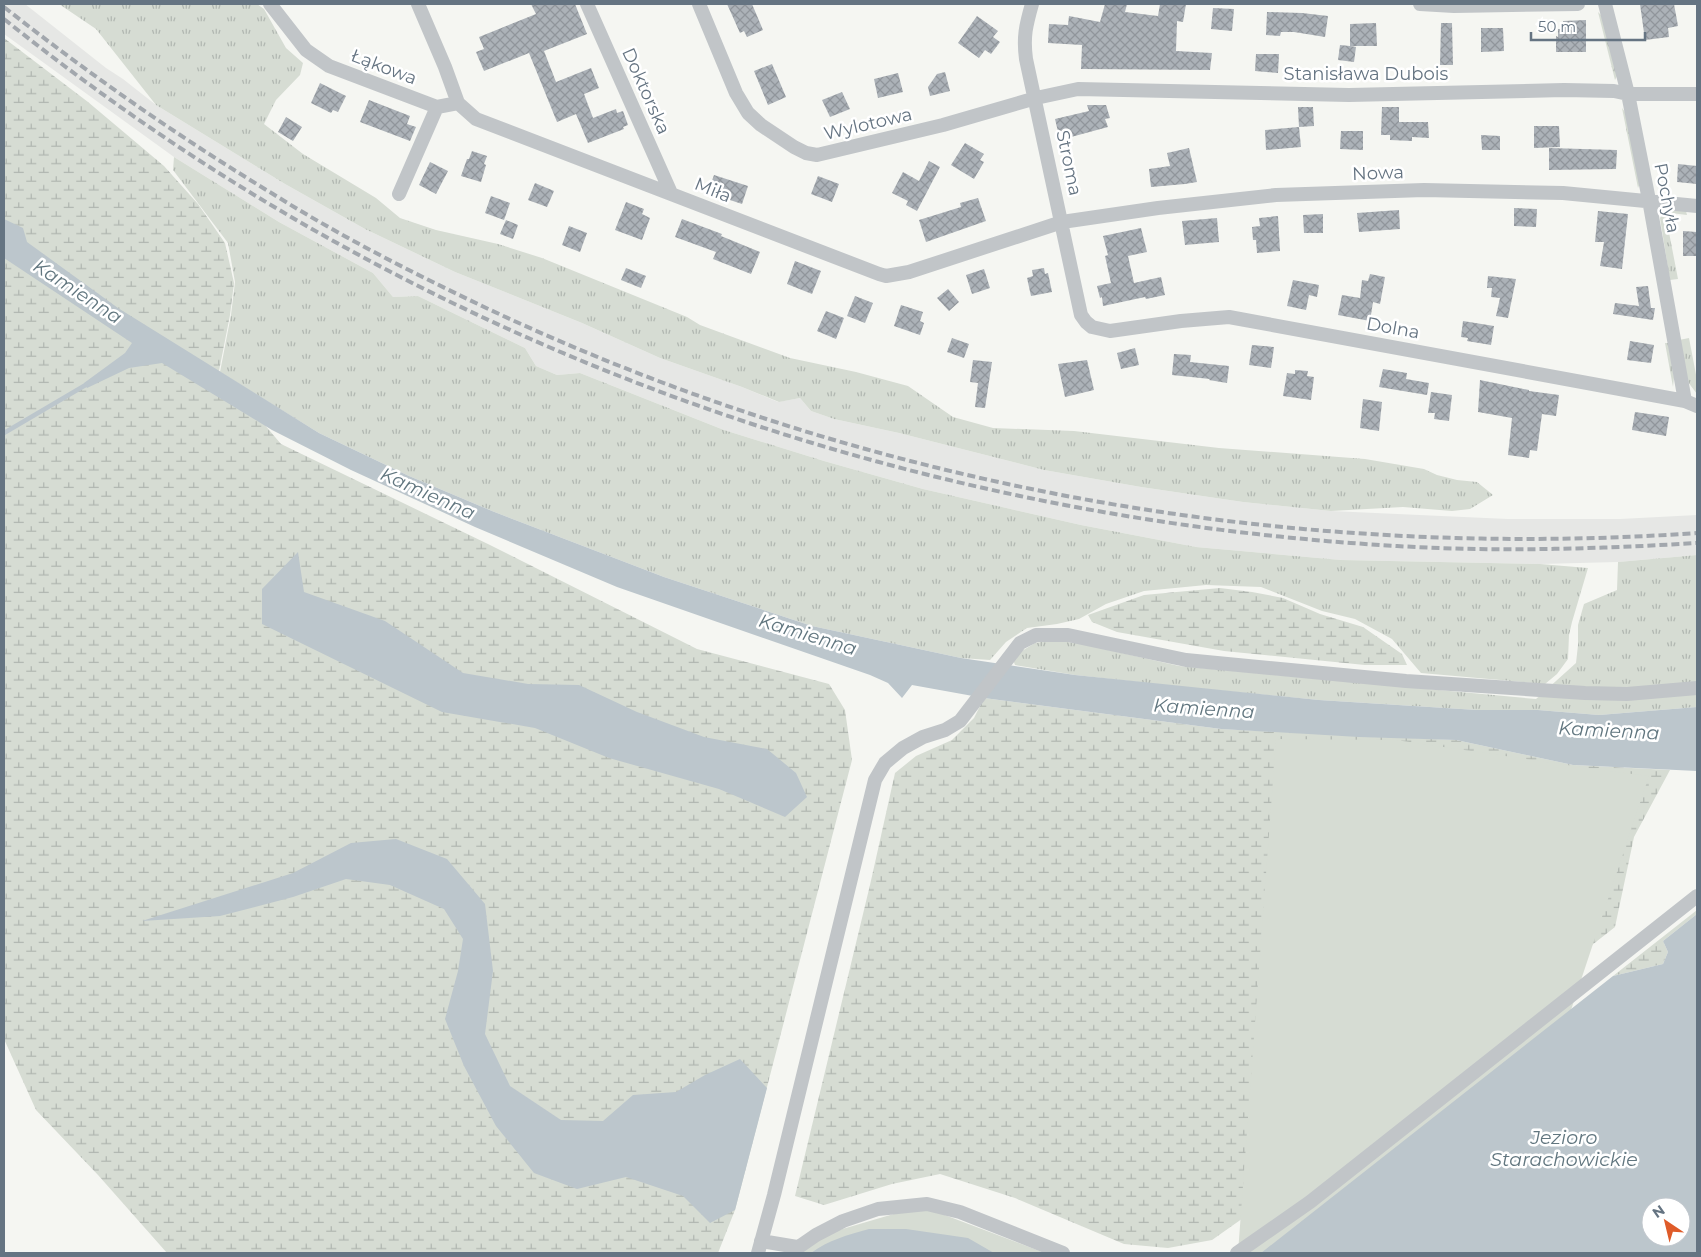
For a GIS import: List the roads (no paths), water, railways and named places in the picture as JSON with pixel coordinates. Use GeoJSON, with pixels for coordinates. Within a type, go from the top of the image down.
{"type":"FeatureCollection","features":[{"type":"Feature","properties":{"kind":"street","name":"Łąkowa"},"geometry":{"type":"LineString","coordinates":[[270,4],[306,50],[328,66],[437,107]]}},
{"type":"Feature","properties":{"kind":"street","name":"Miła"},"geometry":{"type":"LineString","coordinates":[[418,4],[458,103],[476,119],[879,274],[886,276],[909,272],[1062,222]]}},
{"type":"Feature","properties":{"kind":"street","name":"Doktorska"},"geometry":{"type":"LineString","coordinates":[[587,4],[671,194]]}},
{"type":"Feature","properties":{"kind":"street","name":"Wylotowa"},"geometry":{"type":"LineString","coordinates":[[699,4],[736,93],[748,113],[773,134],[806,152],[817,155],[832,152],[943,125],[1036,98]]}},
{"type":"Feature","properties":{"kind":"street","name":"Stroma"},"geometry":{"type":"LineString","coordinates":[[1032,4],[1023,42],[1081,315],[1092,327]]}},
{"type":"Feature","properties":{"kind":"street"},"geometry":{"type":"LineString","coordinates":[[1420,4],[1454,6],[1578,4]]}},
{"type":"Feature","properties":{"kind":"street","name":"Pochyła"},"geometry":{"type":"LineString","coordinates":[[1605,4],[1628,94],[1691,404]]}},
{"type":"Feature","properties":{"kind":"street","name":"Stanisława Dubois"},"geometry":{"type":"LineString","coordinates":[[1036,98],[1078,89],[1349,95],[1564,90],[1614,91],[1628,94],[1697,94]]}},
{"type":"Feature","properties":{"kind":"street"},"geometry":{"type":"LineString","coordinates":[[399,194],[437,107],[458,103]]}},
{"type":"Feature","properties":{"kind":"street","name":"Nowa"},"geometry":{"type":"LineString","coordinates":[[1062,222],[1158,208],[1276,195],[1434,191],[1563,194],[1649,200],[1697,206]]}},
{"type":"Feature","properties":{"kind":"street","name":"Dolna"},"geometry":{"type":"LineString","coordinates":[[1092,327],[1110,331],[1181,321],[1229,318],[1691,404]]}},
{"type":"Feature","properties":{"kind":"street"},"geometry":{"type":"LineString","coordinates":[[1063,1253],[960,1212],[927,1204],[878,1209],[843,1221],[816,1234],[793,1250],[760,1247],[874,780],[885,763],[903,748],[923,736],[944,730],[960,720],[1020,643],[1036,635],[1068,635],[1186,660],[1406,681],[1584,693],[1627,694],[1697,688]]}},
{"type":"Feature","properties":{"kind":"street"},"geometry":{"type":"LineString","coordinates":[[1238,1253],[1310,1202],[1697,896]]}},
{"type":"Feature","properties":{"kind":"water","name":"Kamienna"},"geometry":{"type":"Polygon","coordinates":[[[4,219],[23,228],[27,242],[118,308],[319,433],[409,476],[492,511],[664,577],[812,626],[961,658],[1075,675],[1319,700],[1477,710],[1538,710],[1599,715],[1697,707],[1697,771],[1573,765],[1456,740],[1359,737],[1221,729],[984,698],[912,685],[902,698],[888,683],[870,675],[617,587],[475,527],[351,470],[272,430],[162,363],[129,368],[87,388],[84,383],[125,353],[132,343],[4,258],[4,219]]]}},
{"type":"Feature","properties":{"kind":"water"},"geometry":{"type":"Polygon","coordinates":[[[298,552],[304,592],[385,621],[463,673],[528,684],[579,685],[637,712],[704,737],[767,749],[796,773],[807,797],[785,817],[719,789],[609,758],[535,728],[442,712],[262,624],[262,589],[298,552]]]}},
{"type":"Feature","properties":{"kind":"water"},"geometry":{"type":"Polygon","coordinates":[[[396,839],[447,859],[485,904],[493,971],[485,1034],[510,1086],[561,1120],[603,1121],[633,1095],[676,1092],[705,1075],[740,1059],[767,1088],[735,1210],[710,1223],[683,1196],[626,1177],[577,1189],[534,1173],[496,1126],[464,1066],[445,1019],[458,971],[463,939],[444,909],[390,885],[346,879],[293,897],[220,916],[142,921],[293,873],[351,843],[396,839]]]}},
{"type":"Feature","properties":{"kind":"water","name":"Jezioro Starachowickie"},"geometry":{"type":"Polygon","coordinates":[[[1697,914],[1697,1253],[1261,1253],[1613,976],[1663,964],[1668,952],[1663,941],[1697,914]]]}},
{"type":"Feature","properties":{"kind":"water"},"geometry":{"type":"Polygon","coordinates":[[[869,1229],[906,1229],[968,1238],[994,1253],[811,1253],[831,1241],[869,1229]]]}},
{"type":"Feature","properties":{"kind":"waterway"},"geometry":{"type":"LineString","coordinates":[[4,433],[89,383]]}},
{"type":"Feature","properties":{"kind":"railway"},"geometry":{"type":"LineString","coordinates":[[4,7],[69,57],[169,128],[298,209],[402,267],[482,306],[626,368],[773,421],[923,464],[1075,498],[1229,521],[1384,535],[1541,539],[1697,533]]}},
{"type":"Feature","properties":{"kind":"railway"},"geometry":{"type":"LineString","coordinates":[[4,19],[80,78],[158,133],[298,221],[444,299],[594,366],[749,423],[908,470],[1069,506],[1232,531],[1397,546],[1472,549],[1622,547],[1697,543]]}}]}
